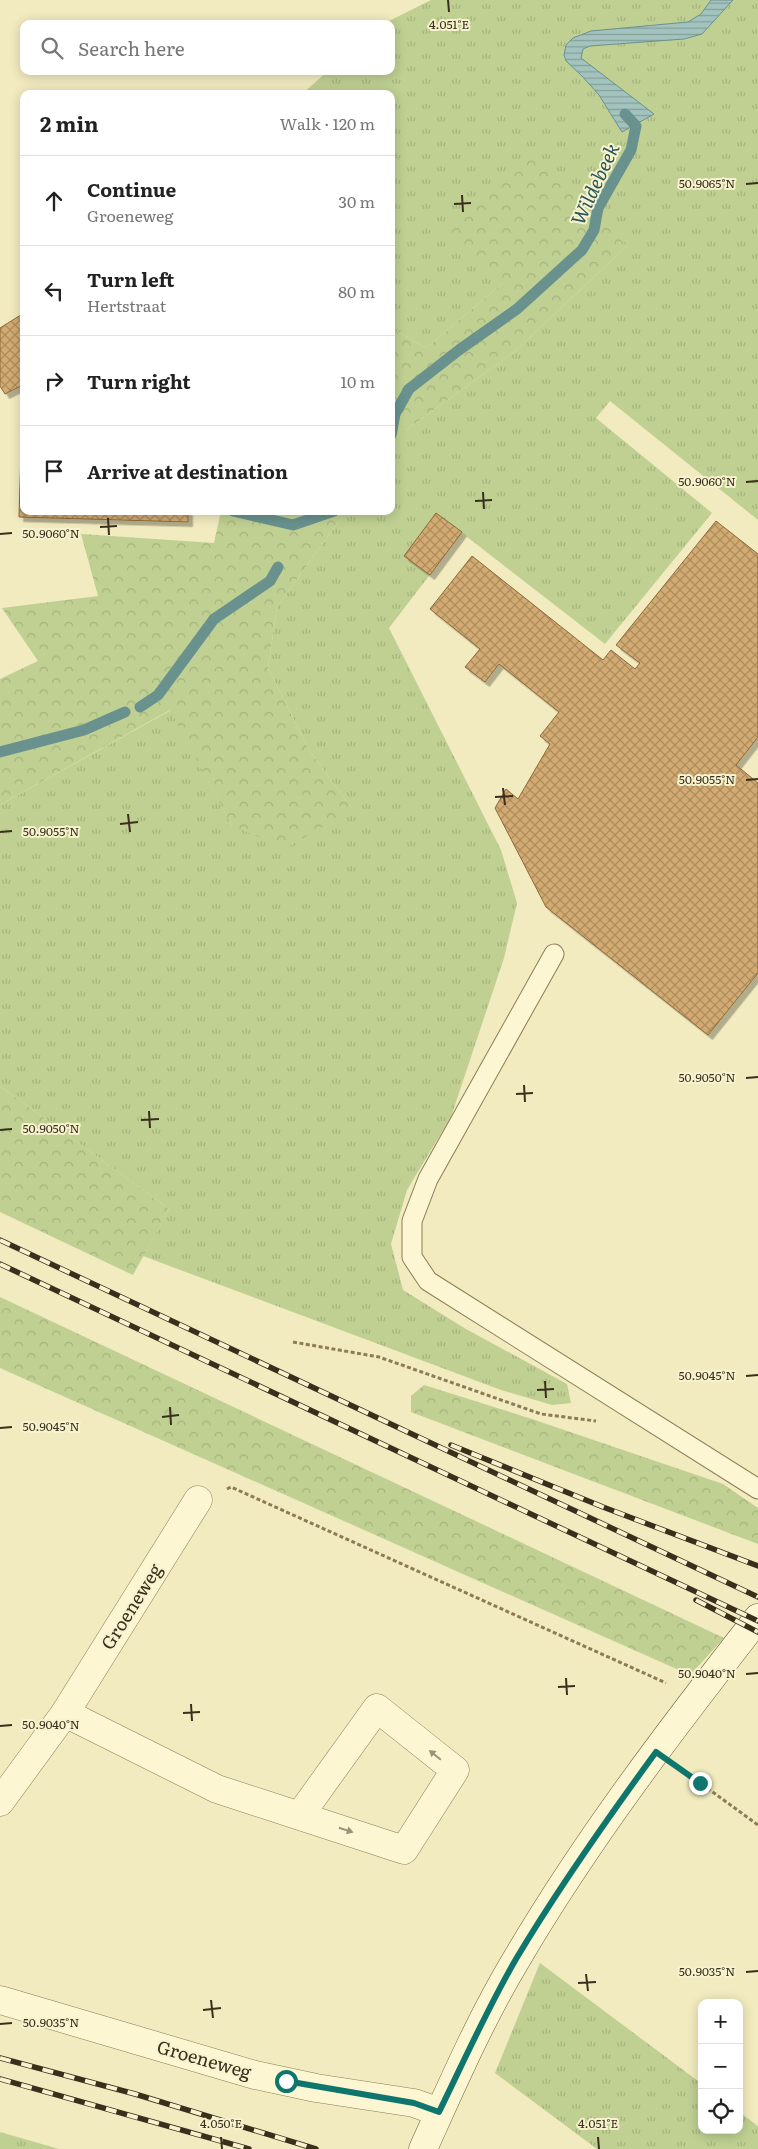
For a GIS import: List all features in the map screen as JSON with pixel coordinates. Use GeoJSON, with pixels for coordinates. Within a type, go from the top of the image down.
{"type":"FeatureCollection","features":[{"type":"Feature","properties":{"kind":"street","name":"Groeneweg"},"geometry":{"type":"LineString","coordinates":[[0,1802],[66,1713],[198,1500]]}},
{"type":"Feature","properties":{"kind":"street"},"geometry":{"type":"LineString","coordinates":[[423,2149],[480,2025],[516,1960],[610,1815],[696,1697],[758,1618]]}},
{"type":"Feature","properties":{"kind":"street"},"geometry":{"type":"LineString","coordinates":[[66,1713],[217,1789],[404,1850],[454,1770],[377,1708],[300,1815]]}},
{"type":"Feature","properties":{"kind":"street","name":"Groeneweg"},"geometry":{"type":"LineString","coordinates":[[0,2000],[255,2075],[316,2088],[414,2103],[439,2112]]}},
{"type":"Feature","properties":{"kind":"lane"},"geometry":{"type":"LineString","coordinates":[[554,954],[428,1179],[412,1221],[412,1257],[428,1281],[758,1489]]}},
{"type":"Feature","properties":{"kind":"path"},"geometry":{"type":"LineString","coordinates":[[293,1342],[378,1357],[541,1414],[606,1422]]}},
{"type":"Feature","properties":{"kind":"path"},"geometry":{"type":"LineString","coordinates":[[198,1500],[231,1488],[696,1697]]}},
{"type":"Feature","properties":{"kind":"path"},"geometry":{"type":"LineString","coordinates":[[656,1752],[758,1825]]}},
{"type":"Feature","properties":{"kind":"green space"},"geometry":{"type":"Polygon","coordinates":[[[431,0],[758,0],[758,520],[610,401],[596,418],[712,513],[605,644],[462,533],[389,628],[501,850],[517,903],[504,958],[451,1117],[407,1190],[391,1244],[403,1290],[466,1329],[567,1384],[571,1403],[552,1405],[501,1390],[143,1256],[169,1209],[0,1086],[0,805],[171,710],[232,826],[353,810],[309,750],[268,668],[277,607],[343,515],[395,515],[395,438],[514,352],[627,246],[503,283],[426,348],[395,330],[395,90],[307,90],[323,75],[395,75],[395,20],[391,20],[431,0]]]}},
{"type":"Feature","properties":{"kind":"green space"},"geometry":{"type":"Polygon","coordinates":[[[530,152],[627,246],[514,352],[395,438],[395,330],[426,348],[503,283],[449,230],[530,152]]]}},
{"type":"Feature","properties":{"kind":"green space"},"geometry":{"type":"Polygon","coordinates":[[[220,515],[343,515],[277,607],[268,668],[309,750],[353,810],[286,848],[232,826],[170,710],[0,805],[0,679],[38,661],[2,608],[98,596],[81,534],[214,543],[220,515]]]}},
{"type":"Feature","properties":{"kind":"green space"},"geometry":{"type":"Polygon","coordinates":[[[0,1086],[169,1209],[133,1275],[0,1212],[0,1086]]]}},
{"type":"Feature","properties":{"kind":"green space"},"geometry":{"type":"Polygon","coordinates":[[[0,1297],[724,1638],[690,1675],[0,1368],[0,1297]]]}},
{"type":"Feature","properties":{"kind":"green space"},"geometry":{"type":"Polygon","coordinates":[[[424,1385],[532,1419],[723,1484],[758,1508],[758,1544],[411,1412],[411,1396],[424,1385]]]}},
{"type":"Feature","properties":{"kind":"green space"},"geometry":{"type":"Polygon","coordinates":[[[540,1963],[698,2081],[698,2134],[743,2134],[743,2115],[758,2126],[758,2149],[597,2149],[495,2073],[540,1963]]]}},
{"type":"Feature","properties":{"kind":"green space"},"geometry":{"type":"Polygon","coordinates":[[[0,2132],[59,2149],[0,2149],[0,2132]]]}},
{"type":"Feature","properties":{"kind":"water"},"geometry":{"type":"Polygon","coordinates":[[[711,0],[733,0],[702,34],[684,39],[590,46],[583,49],[581,58],[654,114],[622,132],[599,95],[566,61],[564,55],[566,45],[573,38],[591,31],[688,22],[701,14],[711,0]]]}},
{"type":"Feature","properties":{"kind":"building"},"geometry":{"type":"Polygon","coordinates":[[[20,316],[20,386],[5,394],[0,386],[0,328],[20,316]]]}},
{"type":"Feature","properties":{"kind":"building"},"geometry":{"type":"Polygon","coordinates":[[[20,484],[20,515],[188,515],[188,522],[19,517],[20,484]]]}},
{"type":"Feature","properties":{"kind":"building"},"geometry":{"type":"Polygon","coordinates":[[[436,513],[462,532],[430,575],[404,556],[436,513]]]}},
{"type":"Feature","properties":{"kind":"building"},"geometry":{"type":"Polygon","coordinates":[[[716,521],[758,554],[758,737],[736,765],[758,783],[758,973],[708,1035],[546,907],[495,808],[506,789],[518,799],[550,744],[540,736],[559,712],[499,664],[485,682],[465,667],[480,649],[430,609],[472,556],[603,660],[611,650],[635,669],[640,663],[616,645],[716,521]]]}},
{"type":"Feature","properties":{"kind":"waterway","name":"Wildebeek"},"geometry":{"type":"LineString","coordinates":[[395,414],[409,389],[459,350],[517,309],[582,250],[594,230],[598,208],[631,150],[636,126],[625,114]]}},
{"type":"Feature","properties":{"kind":"waterway","name":"Wildebeek"},"geometry":{"type":"LineString","coordinates":[[250,515],[293,525],[322,515]]}},
{"type":"Feature","properties":{"kind":"waterway"},"geometry":{"type":"LineString","coordinates":[[140,707],[158,695],[214,619],[270,581],[278,567]]}},
{"type":"Feature","properties":{"kind":"waterway"},"geometry":{"type":"LineString","coordinates":[[0,752],[84,730],[125,712]]}},
{"type":"Feature","properties":{"kind":"railway"},"geometry":{"type":"LineString","coordinates":[[0,1240],[758,1597]]}},
{"type":"Feature","properties":{"kind":"railway"},"geometry":{"type":"LineString","coordinates":[[0,1264],[758,1621]]}},
{"type":"Feature","properties":{"kind":"railway"},"geometry":{"type":"LineString","coordinates":[[451,1445],[603,1507],[758,1566]]}},
{"type":"Feature","properties":{"kind":"railway"},"geometry":{"type":"LineString","coordinates":[[696,1600],[758,1632]]}},
{"type":"Feature","properties":{"kind":"railway"},"geometry":{"type":"LineString","coordinates":[[0,2058],[135,2094],[316,2149]]}},
{"type":"Feature","properties":{"kind":"railway"},"geometry":{"type":"LineString","coordinates":[[0,2079],[249,2149]]}},
{"type":"Feature","properties":{"kind":"route"},"geometry":{"type":"LineString","coordinates":[[286,2081],[316,2088],[414,2103],[439,2112],[480,2025],[516,1960],[610,1815],[656,1752],[700,1783]]}}]}
